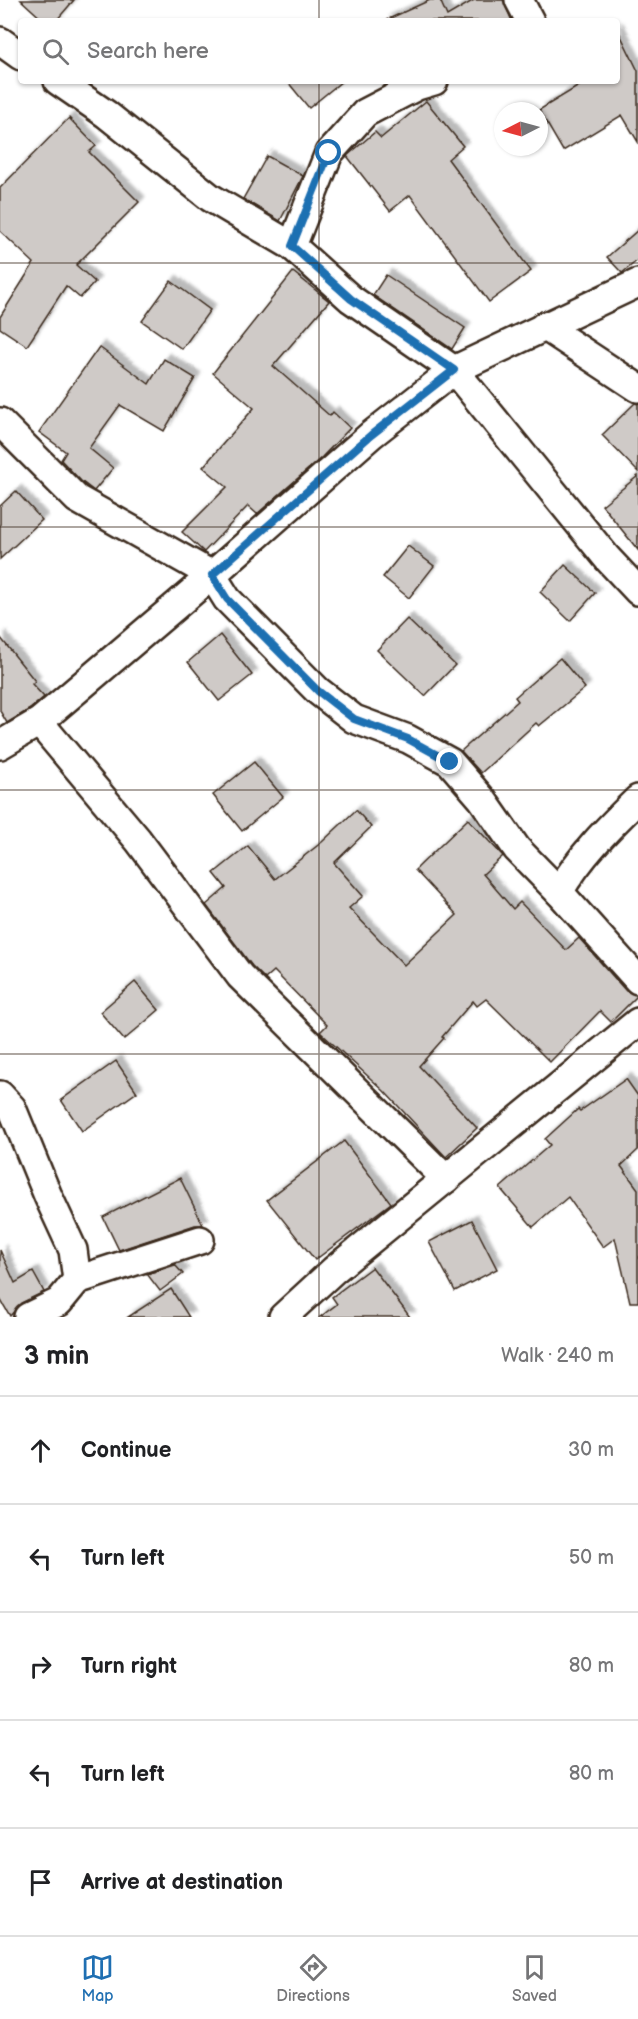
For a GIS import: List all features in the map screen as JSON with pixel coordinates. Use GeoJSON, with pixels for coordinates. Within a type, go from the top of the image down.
{"type":"FeatureCollection","features":[{"type":"Feature","properties":{"kind":"street"},"geometry":{"type":"LineString","coordinates":[[519,0],[528,18]]}},
{"type":"Feature","properties":{"kind":"street"},"geometry":{"type":"LineString","coordinates":[[0,42],[18,54]]}},
{"type":"Feature","properties":{"kind":"street"},"geometry":{"type":"LineString","coordinates":[[62,84],[106,114],[212,198],[292,246],[351,299],[454,370],[607,558],[638,591]]}},
{"type":"Feature","properties":{"kind":"street"},"geometry":{"type":"LineString","coordinates":[[292,246],[329,153],[365,113],[424,84]]}},
{"type":"Feature","properties":{"kind":"street"},"geometry":{"type":"LineString","coordinates":[[0,745],[39,722],[212,575],[371,435],[454,370],[638,283]]}},
{"type":"Feature","properties":{"kind":"street"},"geometry":{"type":"LineString","coordinates":[[544,326],[638,388]]}},
{"type":"Feature","properties":{"kind":"street"},"geometry":{"type":"LineString","coordinates":[[0,422],[77,500],[212,575],[227,599],[318,691],[354,719],[408,739],[450,762],[482,800],[517,849],[638,980]]}},
{"type":"Feature","properties":{"kind":"street"},"geometry":{"type":"LineString","coordinates":[[39,722],[138,840],[240,975],[446,1179]]}},
{"type":"Feature","properties":{"kind":"street"},"geometry":{"type":"LineString","coordinates":[[559,892],[572,871],[600,836],[638,799]]}},
{"type":"Feature","properties":{"kind":"street"},"geometry":{"type":"LineString","coordinates":[[283,1317],[334,1270],[638,1022]]}},
{"type":"Feature","properties":{"kind":"street"},"geometry":{"type":"LineString","coordinates":[[0,1095],[12,1108],[73,1250],[76,1280]]}},
{"type":"Feature","properties":{"kind":"street"},"geometry":{"type":"LineString","coordinates":[[28,1317],[59,1302],[76,1280],[200,1240]]}},
{"type":"Feature","properties":{"kind":"building"},"geometry":{"type":"Polygon","coordinates":[[[21,0],[74,0],[59,18],[41,18],[21,0]]]}},
{"type":"Feature","properties":{"kind":"building"},"geometry":{"type":"Polygon","coordinates":[[[430,0],[440,0],[447,16],[474,0],[503,0],[511,18],[391,18],[430,0]]]}},
{"type":"Feature","properties":{"kind":"building"},"geometry":{"type":"Polygon","coordinates":[[[620,34],[638,71],[638,142],[622,115],[563,151],[548,125],[548,105],[582,84],[620,84],[620,34]]]}},
{"type":"Feature","properties":{"kind":"building"},"geometry":{"type":"Polygon","coordinates":[[[289,84],[338,84],[309,108],[289,84]]]}},
{"type":"Feature","properties":{"kind":"building"},"geometry":{"type":"Polygon","coordinates":[[[426,101],[463,146],[448,159],[531,271],[489,302],[410,195],[390,211],[347,156],[375,132],[381,138],[426,101]]]}},
{"type":"Feature","properties":{"kind":"building"},"geometry":{"type":"Polygon","coordinates":[[[69,118],[96,146],[89,152],[139,202],[76,265],[95,282],[80,298],[66,286],[27,346],[0,328],[0,317],[34,263],[0,231],[0,188],[69,118]]]}},
{"type":"Feature","properties":{"kind":"building"},"geometry":{"type":"Polygon","coordinates":[[[267,156],[303,176],[280,221],[243,199],[267,156]]]}},
{"type":"Feature","properties":{"kind":"building"},"geometry":{"type":"Polygon","coordinates":[[[638,230],[638,260],[622,273],[607,257],[638,230]]]}},
{"type":"Feature","properties":{"kind":"building"},"geometry":{"type":"Polygon","coordinates":[[[293,272],[329,301],[273,366],[330,416],[333,412],[350,428],[322,457],[257,514],[248,506],[204,552],[182,532],[227,487],[203,467],[254,408],[213,373],[293,272]]]}},
{"type":"Feature","properties":{"kind":"building"},"geometry":{"type":"Polygon","coordinates":[[[386,275],[465,328],[452,349],[373,295],[386,275]]]}},
{"type":"Feature","properties":{"kind":"building"},"geometry":{"type":"Polygon","coordinates":[[[171,281],[210,310],[182,349],[142,321],[171,281]]]}},
{"type":"Feature","properties":{"kind":"building"},"geometry":{"type":"Polygon","coordinates":[[[99,347],[149,384],[164,359],[195,378],[164,431],[120,405],[89,448],[113,468],[94,491],[61,460],[66,452],[39,432],[99,347]]]}},
{"type":"Feature","properties":{"kind":"building"},"geometry":{"type":"Polygon","coordinates":[[[635,403],[638,404],[638,472],[602,435],[635,403]]]}},
{"type":"Feature","properties":{"kind":"building"},"geometry":{"type":"Polygon","coordinates":[[[638,476],[638,550],[602,505],[638,476]]]}},
{"type":"Feature","properties":{"kind":"building"},"geometry":{"type":"Polygon","coordinates":[[[16,491],[42,520],[0,559],[0,506],[16,491]]]}},
{"type":"Feature","properties":{"kind":"building"},"geometry":{"type":"Polygon","coordinates":[[[408,546],[434,566],[409,598],[383,577],[408,546]]]}},
{"type":"Feature","properties":{"kind":"building"},"geometry":{"type":"Polygon","coordinates":[[[565,565],[595,593],[570,621],[540,592],[565,565]]]}},
{"type":"Feature","properties":{"kind":"building"},"geometry":{"type":"Polygon","coordinates":[[[407,619],[455,665],[425,696],[377,650],[407,619]]]}},
{"type":"Feature","properties":{"kind":"building"},"geometry":{"type":"Polygon","coordinates":[[[220,635],[252,675],[219,701],[188,662],[220,635]]]}},
{"type":"Feature","properties":{"kind":"building"},"geometry":{"type":"Polygon","coordinates":[[[0,637],[35,681],[32,684],[44,697],[7,723],[0,711],[0,637]]]}},
{"type":"Feature","properties":{"kind":"building"},"geometry":{"type":"Polygon","coordinates":[[[560,658],[585,688],[539,726],[536,723],[481,773],[461,751],[518,701],[515,697],[560,658]]]}},
{"type":"Feature","properties":{"kind":"building"},"geometry":{"type":"Polygon","coordinates":[[[254,762],[283,797],[242,831],[213,795],[254,762]]]}},
{"type":"Feature","properties":{"kind":"building"},"geometry":{"type":"Polygon","coordinates":[[[356,810],[371,827],[334,863],[363,896],[349,908],[404,965],[457,915],[415,870],[468,819],[503,856],[483,874],[513,909],[520,902],[566,950],[579,938],[626,991],[638,995],[611,1022],[600,1011],[550,1062],[486,999],[477,1006],[473,1001],[419,1066],[477,1128],[446,1157],[384,1091],[320,1032],[327,1025],[274,971],[265,979],[252,966],[206,905],[226,888],[214,873],[248,846],[275,879],[322,842],[356,810]]]}},
{"type":"Feature","properties":{"kind":"building"},"geometry":{"type":"Polygon","coordinates":[[[135,982],[159,1010],[124,1040],[100,1012],[135,982]]]}},
{"type":"Feature","properties":{"kind":"building"},"geometry":{"type":"Polygon","coordinates":[[[116,1061],[137,1092],[82,1131],[61,1100],[116,1061]]]}},
{"type":"Feature","properties":{"kind":"building"},"geometry":{"type":"Polygon","coordinates":[[[626,1079],[638,1096],[638,1150],[621,1166],[638,1189],[638,1302],[630,1302],[615,1238],[603,1247],[568,1197],[533,1227],[500,1188],[550,1145],[545,1139],[578,1109],[580,1111],[626,1079]]]}},
{"type":"Feature","properties":{"kind":"building"},"geometry":{"type":"Polygon","coordinates":[[[344,1141],[391,1203],[315,1260],[267,1200],[344,1141]]]}},
{"type":"Feature","properties":{"kind":"building"},"geometry":{"type":"Polygon","coordinates":[[[180,1178],[203,1225],[195,1225],[119,1250],[103,1217],[180,1178]]]}},
{"type":"Feature","properties":{"kind":"building"},"geometry":{"type":"Polygon","coordinates":[[[472,1220],[497,1269],[455,1291],[429,1242],[472,1220]]]}},
{"type":"Feature","properties":{"kind":"building"},"geometry":{"type":"Polygon","coordinates":[[[0,1250],[15,1283],[33,1272],[44,1292],[21,1303],[10,1316],[0,1299],[0,1250]]]}},
{"type":"Feature","properties":{"kind":"building"},"geometry":{"type":"Polygon","coordinates":[[[175,1265],[183,1274],[160,1291],[147,1274],[175,1265]]]}},
{"type":"Feature","properties":{"kind":"building"},"geometry":{"type":"Polygon","coordinates":[[[372,1267],[410,1317],[320,1317],[337,1304],[332,1297],[372,1267]]]}},
{"type":"Feature","properties":{"kind":"building"},"geometry":{"type":"Polygon","coordinates":[[[171,1289],[189,1317],[128,1317],[171,1289]]]}},
{"type":"Feature","properties":{"kind":"route"},"geometry":{"type":"LineString","coordinates":[[329,153],[292,246],[351,299],[454,370],[371,435],[212,575],[227,599],[318,691],[354,719],[408,739],[450,762]]}}]}
